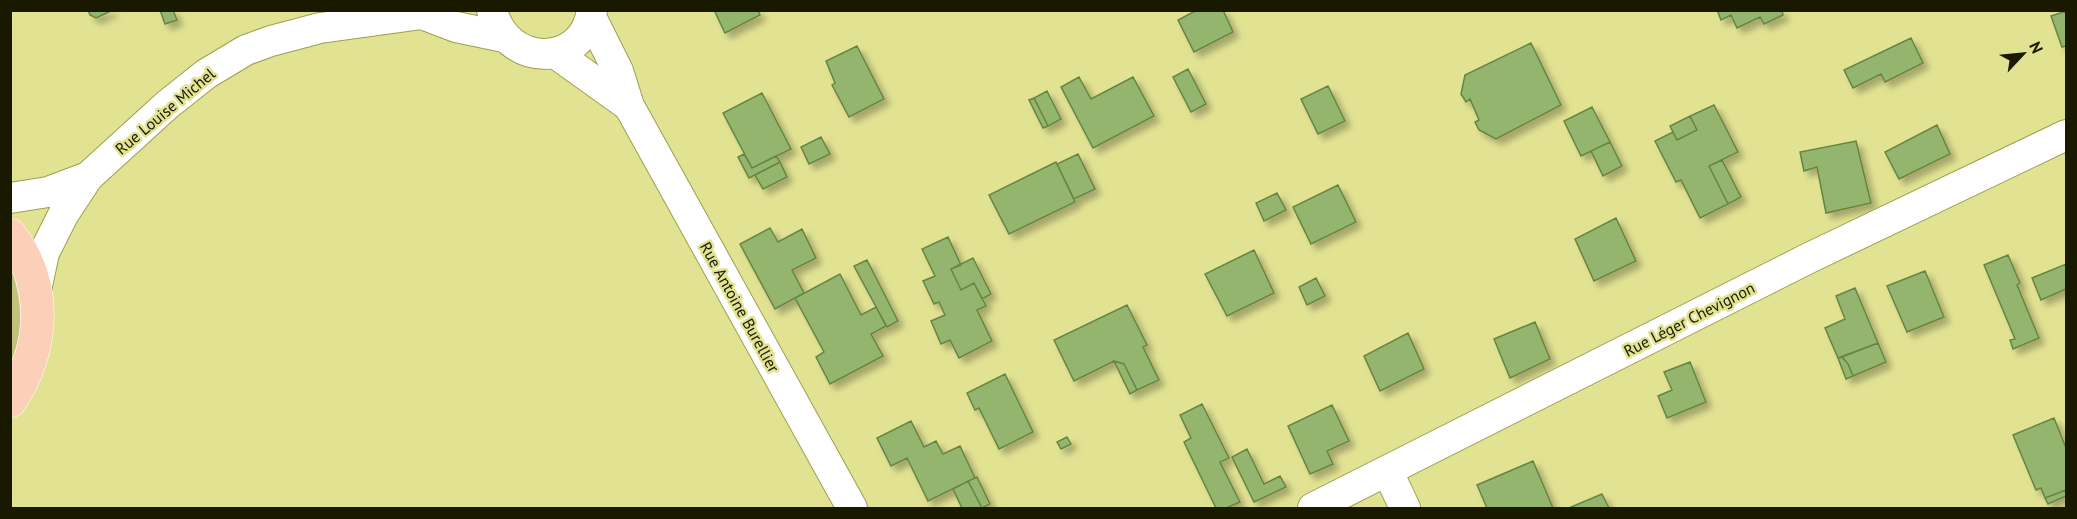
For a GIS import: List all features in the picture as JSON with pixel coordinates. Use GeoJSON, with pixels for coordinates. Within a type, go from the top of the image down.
{"type":"FeatureCollection","features":[{"type":"Feature","properties":{"kind":"main road"},"geometry":{"type":"LineString","coordinates":[[10,235],[27,262],[36,290],[38,322],[34,352],[23,382],[10,401]]}},
{"type":"Feature","properties":{"kind":"street","name":"Rue Louise Michel"},"geometry":{"type":"LineString","coordinates":[[36,290],[44,253],[63,214],[88,177],[166,105],[206,74],[246,50],[320,28],[426,12],[456,27],[498,24],[522,50],[544,54],[555,53]]}},
{"type":"Feature","properties":{"kind":"street"},"geometry":{"type":"LineString","coordinates":[[555,53],[574,43],[588,27],[592,14]]}},
{"type":"Feature","properties":{"kind":"street","name":"Rue Antoine Burellier"},"geometry":{"type":"LineString","coordinates":[[592,14],[618,72],[629,106],[852,508]]}},
{"type":"Feature","properties":{"kind":"street","name":"Rue Antoine Burellier"},"geometry":{"type":"LineString","coordinates":[[555,53],[629,106]]}},
{"type":"Feature","properties":{"kind":"street","name":"Rue Léger Chevignon"},"geometry":{"type":"LineString","coordinates":[[1313,508],[1807,259],[2067,135]]}},
{"type":"Feature","properties":{"kind":"street","name":"Rue Louise Michel"},"geometry":{"type":"LineString","coordinates":[[10,198],[48,192],[88,177]]}},
{"type":"Feature","properties":{"kind":"street"},"geometry":{"type":"LineString","coordinates":[[1388,472],[1405,508]]}},
{"type":"Feature","properties":{"kind":"green space"},"geometry":{"type":"Polygon","coordinates":[[[11,265],[17,290],[20,324],[19,336],[11,361],[11,265]]]}},
{"type":"Feature","properties":{"kind":"building"},"geometry":{"type":"Polygon","coordinates":[[[88,10],[113,10],[96,18],[90,15],[88,10]]]}},
{"type":"Feature","properties":{"kind":"building"},"geometry":{"type":"Polygon","coordinates":[[[160,10],[173,10],[177,20],[165,24],[160,10]]]}},
{"type":"Feature","properties":{"kind":"building"},"geometry":{"type":"Polygon","coordinates":[[[714,10],[758,10],[760,15],[725,33],[714,10]]]}},
{"type":"Feature","properties":{"kind":"building"},"geometry":{"type":"Polygon","coordinates":[[[1197,10],[1223,10],[1233,32],[1194,52],[1178,20],[1197,10]]]}},
{"type":"Feature","properties":{"kind":"building"},"geometry":{"type":"Polygon","coordinates":[[[1717,10],[1782,10],[1783,15],[1764,24],[1760,17],[1737,28],[1731,15],[1721,20],[1717,10]]]}},
{"type":"Feature","properties":{"kind":"building"},"geometry":{"type":"Polygon","coordinates":[[[2066,11],[2066,46],[2062,47],[2051,16],[2066,11]]]}},
{"type":"Feature","properties":{"kind":"building"},"geometry":{"type":"Polygon","coordinates":[[[1911,38],[1923,63],[1885,82],[1881,74],[1853,88],[1844,70],[1911,38]]]}},
{"type":"Feature","properties":{"kind":"building"},"geometry":{"type":"Polygon","coordinates":[[[1531,43],[1561,105],[1496,139],[1479,130],[1475,122],[1479,120],[1470,99],[1466,102],[1461,94],[1465,75],[1531,43]]]}},
{"type":"Feature","properties":{"kind":"building"},"geometry":{"type":"Polygon","coordinates":[[[857,46],[884,99],[849,117],[832,85],[835,83],[826,61],[857,46]]]}},
{"type":"Feature","properties":{"kind":"building"},"geometry":{"type":"Polygon","coordinates":[[[1188,69],[1206,104],[1191,112],[1173,77],[1188,69]]]}},
{"type":"Feature","properties":{"kind":"building"},"geometry":{"type":"Polygon","coordinates":[[[1079,77],[1091,99],[1133,77],[1154,116],[1093,148],[1061,87],[1079,77]]]}},
{"type":"Feature","properties":{"kind":"building"},"geometry":{"type":"Polygon","coordinates":[[[1328,86],[1345,121],[1318,134],[1301,99],[1328,86]]]}},
{"type":"Feature","properties":{"kind":"building"},"geometry":{"type":"Polygon","coordinates":[[[1047,91],[1061,119],[1048,126],[1034,98],[1047,91]]]}},
{"type":"Feature","properties":{"kind":"building"},"geometry":{"type":"Polygon","coordinates":[[[762,93],[791,149],[752,168],[723,113],[762,93]]]}},
{"type":"Feature","properties":{"kind":"building"},"geometry":{"type":"Polygon","coordinates":[[[1034,98],[1048,126],[1043,128],[1029,100],[1034,98]]]}},
{"type":"Feature","properties":{"kind":"building"},"geometry":{"type":"Polygon","coordinates":[[[1714,105],[1738,152],[1709,166],[1728,204],[1700,218],[1681,180],[1676,182],[1655,141],[1673,132],[1677,140],[1697,130],[1690,116],[1714,105]]]}},
{"type":"Feature","properties":{"kind":"building"},"geometry":{"type":"Polygon","coordinates":[[[1592,107],[1610,142],[1581,156],[1564,121],[1592,107]]]}},
{"type":"Feature","properties":{"kind":"building"},"geometry":{"type":"Polygon","coordinates":[[[1690,116],[1697,130],[1677,140],[1670,126],[1690,116]]]}},
{"type":"Feature","properties":{"kind":"building"},"geometry":{"type":"Polygon","coordinates":[[[1937,125],[1950,154],[1899,179],[1885,152],[1937,125]]]}},
{"type":"Feature","properties":{"kind":"building"},"geometry":{"type":"Polygon","coordinates":[[[821,137],[830,154],[809,164],[801,147],[821,137]]]}},
{"type":"Feature","properties":{"kind":"building"},"geometry":{"type":"Polygon","coordinates":[[[1856,141],[1871,203],[1826,213],[1817,167],[1804,171],[1800,152],[1856,141]]]}},
{"type":"Feature","properties":{"kind":"building"},"geometry":{"type":"Polygon","coordinates":[[[1610,142],[1622,166],[1603,176],[1591,151],[1610,142]]]}},
{"type":"Feature","properties":{"kind":"building"},"geometry":{"type":"Polygon","coordinates":[[[744,154],[752,168],[776,156],[780,162],[749,178],[738,157],[744,154]]]}},
{"type":"Feature","properties":{"kind":"building"},"geometry":{"type":"Polygon","coordinates":[[[1078,154],[1095,189],[1074,199],[1057,164],[1078,154]]]}},
{"type":"Feature","properties":{"kind":"building"},"geometry":{"type":"Polygon","coordinates":[[[1722,160],[1741,197],[1728,204],[1709,166],[1722,160]]]}},
{"type":"Feature","properties":{"kind":"building"},"geometry":{"type":"Polygon","coordinates":[[[780,162],[787,177],[763,189],[755,175],[780,162]]]}},
{"type":"Feature","properties":{"kind":"building"},"geometry":{"type":"Polygon","coordinates":[[[1056,162],[1075,202],[1009,234],[989,195],[1056,162]]]}},
{"type":"Feature","properties":{"kind":"building"},"geometry":{"type":"Polygon","coordinates":[[[1338,185],[1356,222],[1311,244],[1293,207],[1338,185]]]}},
{"type":"Feature","properties":{"kind":"building"},"geometry":{"type":"Polygon","coordinates":[[[1277,193],[1286,210],[1264,221],[1256,203],[1277,193]]]}},
{"type":"Feature","properties":{"kind":"building"},"geometry":{"type":"Polygon","coordinates":[[[1616,218],[1636,261],[1594,281],[1575,239],[1616,218]]]}},
{"type":"Feature","properties":{"kind":"building"},"geometry":{"type":"Polygon","coordinates":[[[770,228],[778,242],[802,229],[816,258],[792,270],[804,293],[775,309],[740,244],[770,228]]]}},
{"type":"Feature","properties":{"kind":"building"},"geometry":{"type":"Polygon","coordinates":[[[948,237],[961,265],[951,269],[961,290],[974,283],[986,306],[977,310],[992,341],[959,358],[950,340],[941,344],[931,321],[945,315],[939,302],[934,304],[923,281],[935,276],[922,249],[948,237]]]}},
{"type":"Feature","properties":{"kind":"building"},"geometry":{"type":"Polygon","coordinates":[[[1254,250],[1274,293],[1227,316],[1205,274],[1254,250]]]}},
{"type":"Feature","properties":{"kind":"building"},"geometry":{"type":"Polygon","coordinates":[[[2008,255],[2020,283],[2017,285],[2039,338],[2013,349],[2010,340],[2015,339],[1984,265],[2008,255]]]}},
{"type":"Feature","properties":{"kind":"building"},"geometry":{"type":"Polygon","coordinates":[[[973,258],[991,294],[982,299],[974,283],[961,290],[951,269],[973,258]]]}},
{"type":"Feature","properties":{"kind":"building"},"geometry":{"type":"Polygon","coordinates":[[[867,260],[898,321],[887,327],[854,266],[867,260]]]}},
{"type":"Feature","properties":{"kind":"building"},"geometry":{"type":"Polygon","coordinates":[[[2066,264],[2066,289],[2041,300],[2032,278],[2066,264]]]}},
{"type":"Feature","properties":{"kind":"building"},"geometry":{"type":"Polygon","coordinates":[[[1925,271],[1944,317],[1907,332],[1887,286],[1925,271]]]}},
{"type":"Feature","properties":{"kind":"building"},"geometry":{"type":"Polygon","coordinates":[[[840,274],[861,315],[876,307],[886,326],[871,334],[883,356],[830,384],[816,357],[824,352],[795,298],[840,274]]]}},
{"type":"Feature","properties":{"kind":"building"},"geometry":{"type":"Polygon","coordinates":[[[1316,278],[1325,296],[1307,305],[1299,287],[1316,278]]]}},
{"type":"Feature","properties":{"kind":"building"},"geometry":{"type":"Polygon","coordinates":[[[1855,288],[1878,343],[1838,358],[1825,328],[1845,319],[1836,296],[1855,288]]]}},
{"type":"Feature","properties":{"kind":"building"},"geometry":{"type":"Polygon","coordinates":[[[1127,305],[1147,345],[1143,347],[1159,380],[1137,390],[1124,364],[1114,361],[1074,381],[1054,340],[1127,305]]]}},
{"type":"Feature","properties":{"kind":"building"},"geometry":{"type":"Polygon","coordinates":[[[1535,322],[1550,359],[1510,378],[1494,339],[1535,322]]]}},
{"type":"Feature","properties":{"kind":"building"},"geometry":{"type":"Polygon","coordinates":[[[1408,333],[1424,369],[1380,391],[1364,356],[1408,333]]]}},
{"type":"Feature","properties":{"kind":"building"},"geometry":{"type":"Polygon","coordinates":[[[1878,343],[1886,362],[1853,376],[1842,357],[1878,343]]]}},
{"type":"Feature","properties":{"kind":"building"},"geometry":{"type":"Polygon","coordinates":[[[1842,357],[1853,376],[1846,379],[1838,358],[1842,357]]]}},
{"type":"Feature","properties":{"kind":"building"},"geometry":{"type":"Polygon","coordinates":[[[1114,361],[1124,364],[1137,390],[1130,394],[1114,361]]]}},
{"type":"Feature","properties":{"kind":"building"},"geometry":{"type":"Polygon","coordinates":[[[1690,362],[1706,402],[1667,418],[1658,396],[1672,390],[1664,372],[1690,362]]]}},
{"type":"Feature","properties":{"kind":"building"},"geometry":{"type":"Polygon","coordinates":[[[1005,374],[1033,432],[999,449],[979,408],[975,410],[967,393],[1005,374]]]}},
{"type":"Feature","properties":{"kind":"building"},"geometry":{"type":"Polygon","coordinates":[[[1202,404],[1229,458],[1220,462],[1240,502],[1226,508],[1216,508],[1184,442],[1191,438],[1180,415],[1202,404]]]}},
{"type":"Feature","properties":{"kind":"building"},"geometry":{"type":"Polygon","coordinates":[[[1332,405],[1349,441],[1327,451],[1333,464],[1310,474],[1288,426],[1332,405]]]}},
{"type":"Feature","properties":{"kind":"building"},"geometry":{"type":"Polygon","coordinates":[[[2054,418],[2066,448],[2066,490],[2045,498],[2041,488],[2036,490],[2013,435],[2054,418]]]}},
{"type":"Feature","properties":{"kind":"building"},"geometry":{"type":"Polygon","coordinates":[[[911,421],[924,447],[936,441],[943,454],[960,446],[975,478],[928,501],[907,458],[891,466],[877,438],[911,421]]]}},
{"type":"Feature","properties":{"kind":"building"},"geometry":{"type":"Polygon","coordinates":[[[1067,437],[1071,444],[1061,449],[1057,442],[1067,437]]]}},
{"type":"Feature","properties":{"kind":"building"},"geometry":{"type":"Polygon","coordinates":[[[1247,449],[1264,484],[1280,476],[1286,487],[1254,502],[1232,457],[1247,449]]]}},
{"type":"Feature","properties":{"kind":"building"},"geometry":{"type":"Polygon","coordinates":[[[1533,461],[1553,508],[1487,508],[1477,485],[1533,461]]]}},
{"type":"Feature","properties":{"kind":"building"},"geometry":{"type":"Polygon","coordinates":[[[977,477],[990,504],[982,508],[968,481],[977,477]]]}},
{"type":"Feature","properties":{"kind":"building"},"geometry":{"type":"Polygon","coordinates":[[[968,481],[982,508],[962,508],[953,489],[968,481]]]}},
{"type":"Feature","properties":{"kind":"building"},"geometry":{"type":"Polygon","coordinates":[[[2066,490],[2066,496],[2048,504],[2045,498],[2066,490]]]}},
{"type":"Feature","properties":{"kind":"building"},"geometry":{"type":"Polygon","coordinates":[[[1602,494],[1609,508],[1571,507],[1602,494]]]}}]}
